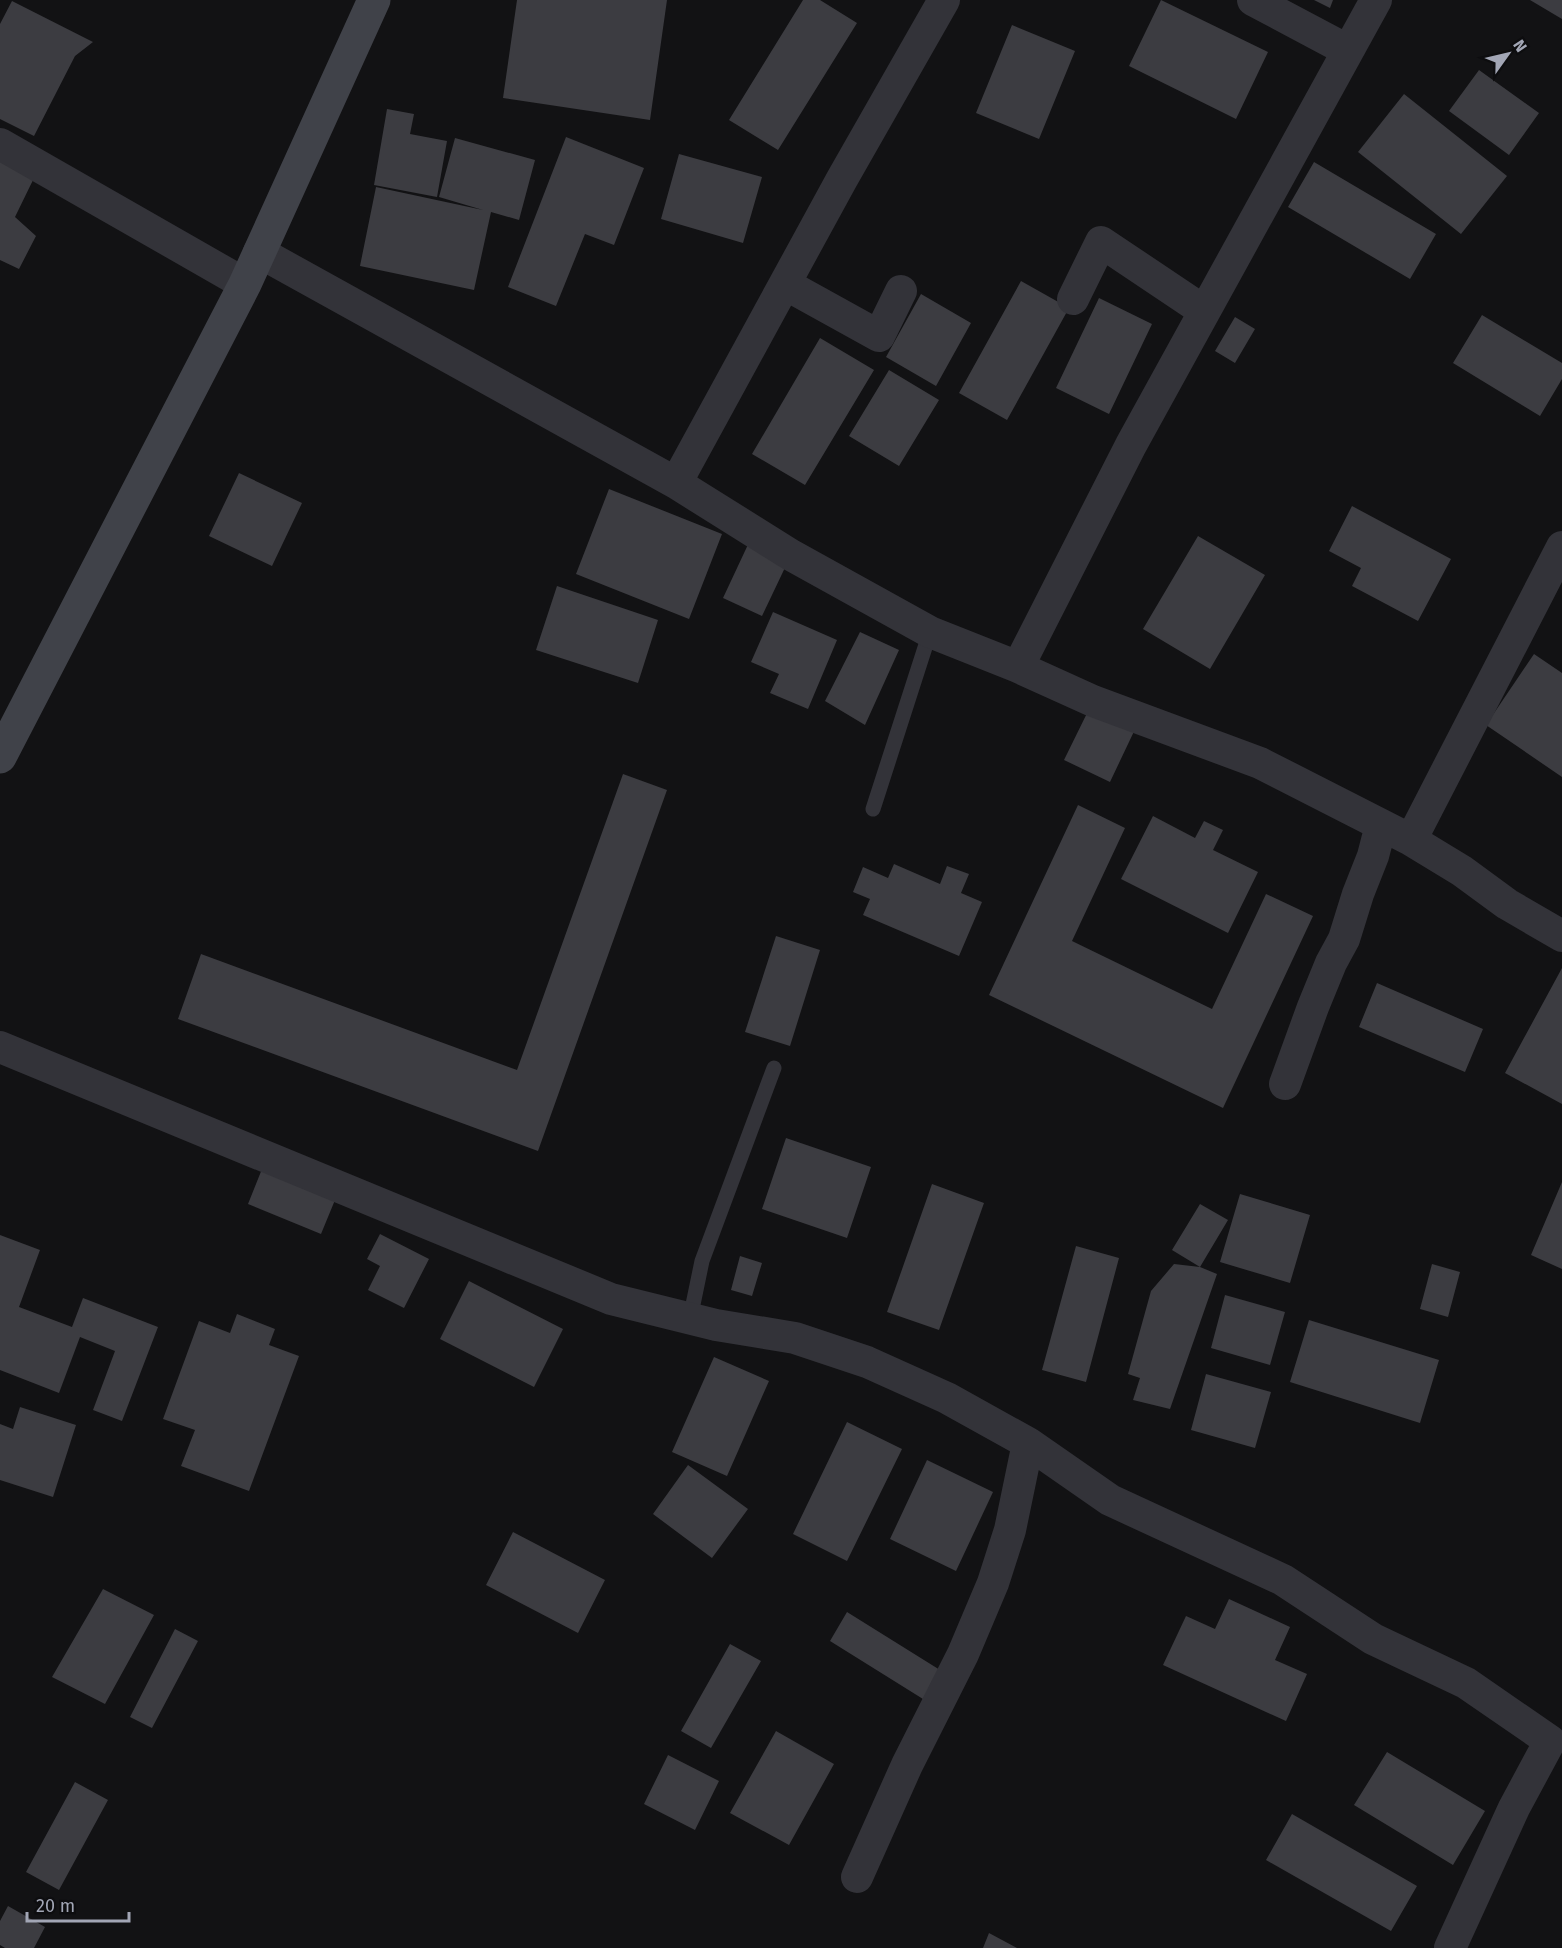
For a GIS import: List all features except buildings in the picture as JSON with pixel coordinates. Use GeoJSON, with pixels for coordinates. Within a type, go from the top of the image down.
{"type":"FeatureCollection","features":[{"type":"Feature","properties":{"kind":"main road"},"geometry":{"type":"LineString","coordinates":[[0,758],[245,284],[374,0]]}},
{"type":"Feature","properties":{"kind":"street"},"geometry":{"type":"LineString","coordinates":[[676,483],[848,169],[944,0]]}},
{"type":"Feature","properties":{"kind":"street"},"geometry":{"type":"LineString","coordinates":[[1253,0],[1347,50]]}},
{"type":"Feature","properties":{"kind":"street"},"geometry":{"type":"LineString","coordinates":[[1018,667],[1131,445],[1376,0]]}},
{"type":"Feature","properties":{"kind":"street"},"geometry":{"type":"LineString","coordinates":[[0,144],[245,284]]}},
{"type":"Feature","properties":{"kind":"street"},"geometry":{"type":"LineString","coordinates":[[1073,299],[1101,242],[1204,311]]}},
{"type":"Feature","properties":{"kind":"street"},"geometry":{"type":"LineString","coordinates":[[259,252],[676,483],[791,555],[930,632],[1018,667],[1092,701],[1260,763],[1412,840],[1462,871],[1507,904],[1562,936]]}},
{"type":"Feature","properties":{"kind":"street"},"geometry":{"type":"LineString","coordinates":[[785,284],[879,336],[901,291]]}},
{"type":"Feature","properties":{"kind":"street"},"geometry":{"type":"LineString","coordinates":[[1412,840],[1562,547]]}},
{"type":"Feature","properties":{"kind":"street"},"geometry":{"type":"LineString","coordinates":[[1286,1084],[1313,1007],[1331,963],[1344,939],[1373,856],[1381,825]]}},
{"type":"Feature","properties":{"kind":"street"},"geometry":{"type":"LineString","coordinates":[[0,1047],[611,1299],[716,1325],[795,1338],[867,1362],[947,1398],[1028,1443],[1110,1500],[1282,1580],[1373,1639],[1466,1683],[1550,1741],[1514,1808],[1450,1948]]}},
{"type":"Feature","properties":{"kind":"street"},"geometry":{"type":"LineString","coordinates":[[857,1877],[907,1765],[963,1654],[993,1583],[1010,1530],[1028,1443]]}},
{"type":"Feature","properties":{"kind":"lane"},"geometry":{"type":"LineString","coordinates":[[873,809],[930,632]]}},
{"type":"Feature","properties":{"kind":"lane"},"geometry":{"type":"LineString","coordinates":[[690,1319],[702,1261],[774,1068]]}}]}
